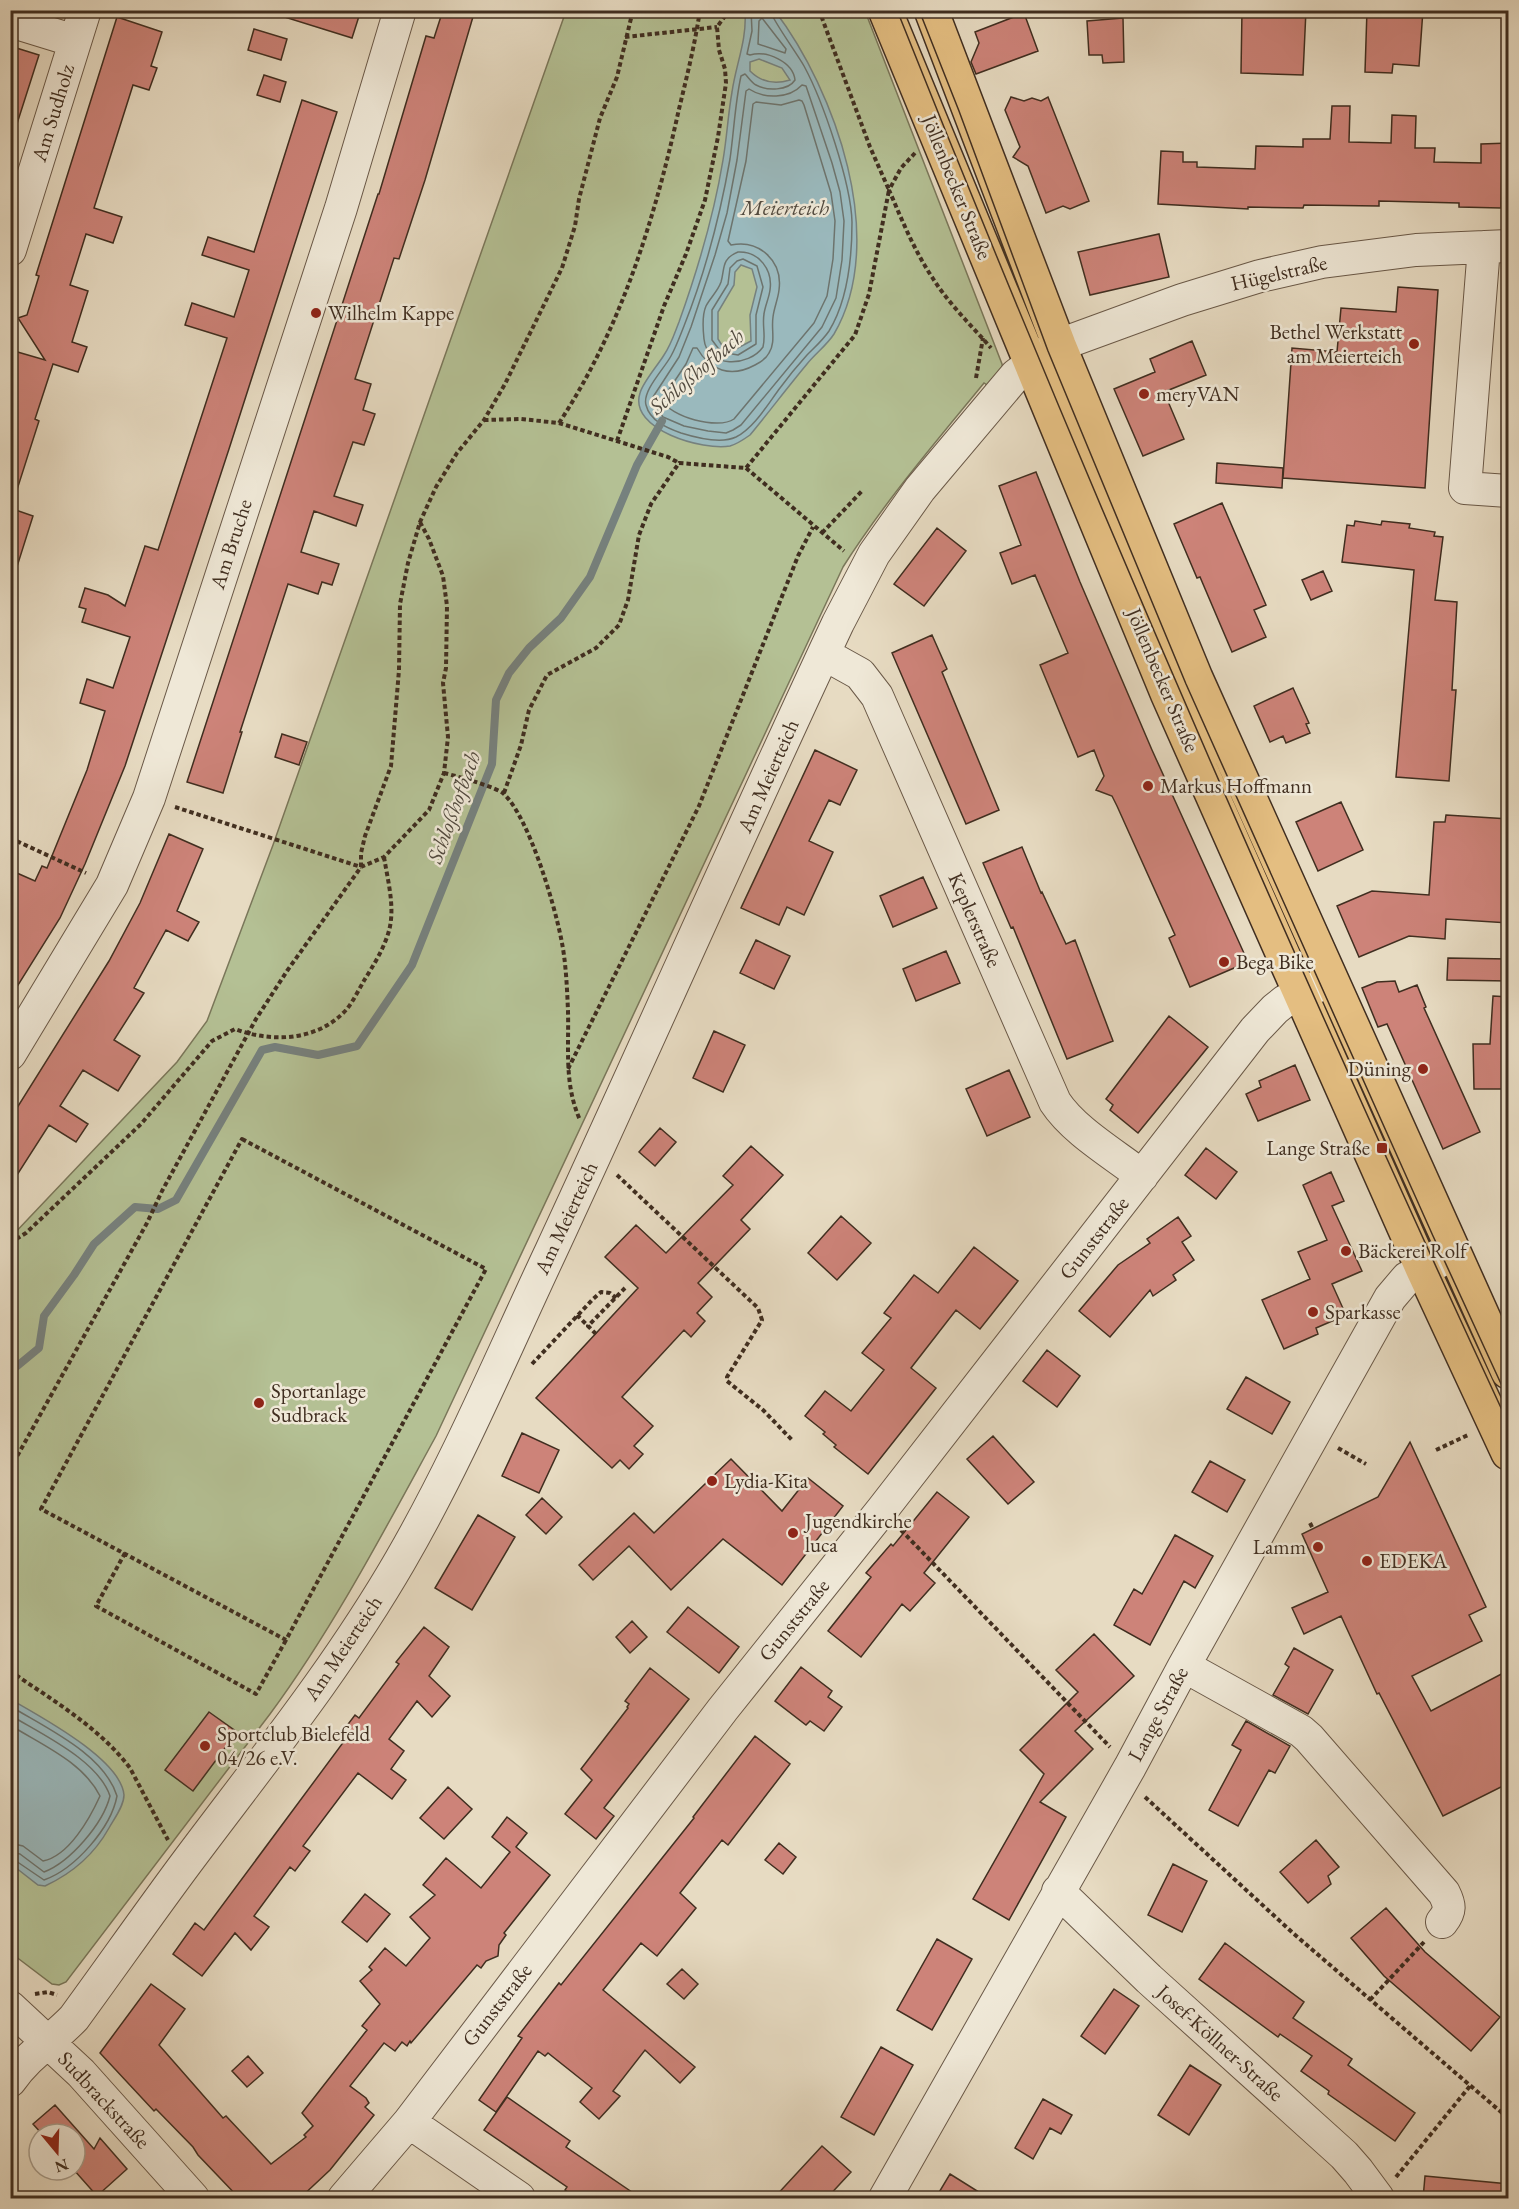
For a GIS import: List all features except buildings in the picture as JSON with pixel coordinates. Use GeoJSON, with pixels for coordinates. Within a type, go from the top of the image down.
{"type":"FeatureCollection","features":[{"type":"Feature","properties":{"kind":"main road","name":"Jöllenbecker Straße"},"geometry":{"type":"LineString","coordinates":[[885,10],[930,122],[1023,370],[1422,1268],[1509,1453]]}},
{"type":"Feature","properties":{"kind":"main road","name":"Jöllenbecker Straße"},"geometry":{"type":"LineString","coordinates":[[931,10],[1059,345],[1196,678],[1509,1372]]}},
{"type":"Feature","properties":{"kind":"street","name":"Am Sudholz"},"geometry":{"type":"LineString","coordinates":[[10,250],[86,10]]}},
{"type":"Feature","properties":{"kind":"street","name":"Am Bruche"},"geometry":{"type":"LineString","coordinates":[[10,1054],[112,885],[149,798],[340,208],[400,10]]}},
{"type":"Feature","properties":{"kind":"street"},"geometry":{"type":"LineString","coordinates":[[10,21],[75,41]]}},
{"type":"Feature","properties":{"kind":"street"},"geometry":{"type":"LineString","coordinates":[[1496,246],[1465,488],[1509,491]]}},
{"type":"Feature","properties":{"kind":"street","name":"Hügelstraße"},"geometry":{"type":"LineString","coordinates":[[1059,345],[1182,300],[1270,274],[1322,262],[1416,250],[1496,246]]}},
{"type":"Feature","properties":{"kind":"street"},"geometry":{"type":"LineString","coordinates":[[1023,370],[1059,345]]}},
{"type":"Feature","properties":{"kind":"street","name":"Am Meierteich"},"geometry":{"type":"LineString","coordinates":[[10,2081],[34,2052],[49,2042],[74,2018],[186,1863],[296,1719],[362,1624],[430,1507],[596,1155],[824,654],[866,569],[920,489],[1023,370]]}},
{"type":"Feature","properties":{"kind":"street","name":"Keplerstraße"},"geometry":{"type":"LineString","coordinates":[[824,654],[860,674],[877,696],[1055,1102],[1074,1124],[1142,1176]]}},
{"type":"Feature","properties":{"kind":"street","name":"Gunststraße"},"geometry":{"type":"LineString","coordinates":[[344,2199],[409,2122],[723,1708],[882,1510],[1266,1017],[1285,1001],[1331,980]]}},
{"type":"Feature","properties":{"kind":"street","name":"Lange Straße"},"geometry":{"type":"LineString","coordinates":[[885,2199],[1127,1772],[1390,1298],[1407,1278],[1422,1268],[1454,1254]]}},
{"type":"Feature","properties":{"kind":"street"},"geometry":{"type":"LineString","coordinates":[[1184,1666],[1301,1731],[1309,1738],[1444,1893],[1450,1903],[1449,1913],[1442,1922]]}},
{"type":"Feature","properties":{"kind":"street","name":"Josef-Köllner-Straße"},"geometry":{"type":"LineString","coordinates":[[1058,1891],[1149,1979],[1344,2155],[1378,2199]]}},
{"type":"Feature","properties":{"kind":"street","name":"Sudbrackstraße"},"geometry":{"type":"LineString","coordinates":[[10,2007],[81,2073],[193,2199]]}},
{"type":"Feature","properties":{"kind":"street"},"geometry":{"type":"LineString","coordinates":[[409,2122],[519,2199]]}},
{"type":"Feature","properties":{"kind":"path"},"geometry":{"type":"LineString","coordinates":[[361,867],[364,836],[391,766],[399,670],[400,604],[408,563],[420,522],[441,478],[457,453],[484,420],[510,374],[562,268],[575,226],[579,199],[600,118],[617,77],[633,10]]}},
{"type":"Feature","properties":{"kind":"path"},"geometry":{"type":"LineString","coordinates":[[559,423],[571,405],[614,321],[647,231],[670,152],[700,10]]}},
{"type":"Feature","properties":{"kind":"path"},"geometry":{"type":"LineString","coordinates":[[617,441],[664,306],[705,200],[726,83],[717,27],[733,10]]}},
{"type":"Feature","properties":{"kind":"path"},"geometry":{"type":"LineString","coordinates":[[819,10],[870,147],[918,255],[952,304],[1023,370]]}},
{"type":"Feature","properties":{"kind":"path"},"geometry":{"type":"LineString","coordinates":[[625,37],[717,27]]}},
{"type":"Feature","properties":{"kind":"path"},"geometry":{"type":"LineString","coordinates":[[746,468],[855,335],[869,294],[889,190],[902,168],[923,141],[930,122]]}},
{"type":"Feature","properties":{"kind":"path"},"geometry":{"type":"LineString","coordinates":[[484,420],[521,419],[559,423],[627,443],[680,463],[746,468],[866,569]]}},
{"type":"Feature","properties":{"kind":"path"},"geometry":{"type":"LineString","coordinates":[[504,792],[521,745],[529,710],[547,675],[596,648],[619,625],[628,600],[639,535],[651,504],[680,463]]}},
{"type":"Feature","properties":{"kind":"path"},"geometry":{"type":"LineString","coordinates":[[822,533],[862,491]]}},
{"type":"Feature","properties":{"kind":"path"},"geometry":{"type":"LineString","coordinates":[[10,1469],[147,1224],[162,1191],[249,1034],[287,971],[361,867],[384,857],[429,810],[444,773],[448,737],[443,683],[446,668],[447,606],[443,576],[420,522]]}},
{"type":"Feature","properties":{"kind":"path"},"geometry":{"type":"LineString","coordinates":[[567,1070],[699,806],[798,556],[813,526]]}},
{"type":"Feature","properties":{"kind":"path"},"geometry":{"type":"LineString","coordinates":[[444,773],[504,792],[524,824],[540,863],[561,939],[568,1011],[567,1070],[570,1094],[596,1155],[758,1308],[762,1320],[727,1377],[727,1381],[763,1410],[792,1440]]}},
{"type":"Feature","properties":{"kind":"path"},"geometry":{"type":"LineString","coordinates":[[149,798],[361,867]]}},
{"type":"Feature","properties":{"kind":"path"},"geometry":{"type":"LineString","coordinates":[[10,838],[112,885]]}},
{"type":"Feature","properties":{"kind":"path"},"geometry":{"type":"LineString","coordinates":[[10,1243],[26,1233],[141,1124],[212,1041],[235,1029],[249,1034],[295,1038],[328,1026],[347,1009],[373,966],[388,934],[391,906],[384,857]]}},
{"type":"Feature","properties":{"kind":"path"},"geometry":{"type":"LineString","coordinates":[[125,1553],[96,1606],[256,1694],[286,1640],[486,1269],[242,1139],[41,1509],[125,1553],[286,1640]]}},
{"type":"Feature","properties":{"kind":"path"},"geometry":{"type":"LineString","coordinates":[[588,1326],[625,1288]]}},
{"type":"Feature","properties":{"kind":"path"},"geometry":{"type":"LineString","coordinates":[[501,1356],[526,1370],[601,1292],[610,1293],[616,1298]]}},
{"type":"Feature","properties":{"kind":"path"},"geometry":{"type":"LineString","coordinates":[[577,1316],[596,1334]]}},
{"type":"Feature","properties":{"kind":"path"},"geometry":{"type":"LineString","coordinates":[[1436,1450],[1494,1423]]}},
{"type":"Feature","properties":{"kind":"path"},"geometry":{"type":"LineString","coordinates":[[882,1510],[1127,1772],[1294,1934],[1509,2118]]}},
{"type":"Feature","properties":{"kind":"path"},"geometry":{"type":"LineString","coordinates":[[1310,1522],[1313,1529]]}},
{"type":"Feature","properties":{"kind":"path"},"geometry":{"type":"LineString","coordinates":[[10,1671],[100,1735],[122,1757],[174,1851],[186,1863]]}},
{"type":"Feature","properties":{"kind":"path"},"geometry":{"type":"LineString","coordinates":[[1370,2000],[1442,1922]]}},
{"type":"Feature","properties":{"kind":"path"},"geometry":{"type":"LineString","coordinates":[[1378,2199],[1470,2086]]}},
{"type":"Feature","properties":{"kind":"green space"},"geometry":{"type":"Polygon","coordinates":[[[566,11],[865,11],[1003,370],[990,387],[984,383],[929,450],[876,519],[843,567],[436,1436],[358,1578],[316,1647],[270,1714],[66,1982],[59,1985],[52,1984],[11,1953],[10,1238],[177,1062],[207,1021],[273,845],[566,11]]]}},
{"type":"Feature","properties":{"kind":"water","name":"Meierteich"},"geometry":{"type":"Polygon","coordinates":[[[775,11],[797,44],[817,82],[835,123],[848,167],[855,211],[856,255],[850,296],[834,334],[750,435],[733,445],[718,447],[687,441],[671,435],[645,418],[639,406],[640,393],[647,379],[673,338],[705,242],[723,160],[732,92],[743,42],[745,12],[775,11]],[[759,59],[750,62],[750,71],[759,78],[768,82],[790,80],[782,68],[759,59]],[[741,265],[735,272],[734,285],[718,312],[718,339],[723,347],[736,349],[751,341],[750,315],[757,287],[752,269],[741,265]]]}},
{"type":"Feature","properties":{"kind":"water"},"geometry":{"type":"Polygon","coordinates":[[[10,1699],[58,1727],[94,1753],[109,1767],[119,1781],[124,1795],[116,1817],[97,1847],[74,1869],[45,1886],[38,1885],[11,1864],[10,1699]]]}},
{"type":"Feature","properties":{"kind":"waterway","name":"Schloßhofbach"},"geometry":{"type":"LineString","coordinates":[[10,1370],[39,1348],[44,1316],[94,1244],[135,1207],[158,1209],[176,1200],[262,1050],[275,1047],[318,1055],[357,1046],[412,965],[492,764],[496,700],[509,673],[529,648],[561,618],[590,577],[637,465],[662,421]]}},
{"type":"Feature","properties":{"kind":"tram line"},"geometry":{"type":"LineString","coordinates":[[897,10],[1042,366],[1193,721],[1348,1073],[1508,1423]]}},
{"type":"Feature","properties":{"kind":"tram line"},"geometry":{"type":"LineString","coordinates":[[919,10],[1048,351],[1186,684],[1508,1399]]}},
{"type":"Feature","properties":{"kind":"place","name":"Wilhelm Kappe"},"geometry":{"type":"Point","coordinates":[316,313]}},
{"type":"Feature","properties":{"kind":"place","name":"Bethel Werkstatt am Meierteich"},"geometry":{"type":"Point","coordinates":[1414,344]}},
{"type":"Feature","properties":{"kind":"place","name":"meryVAN"},"geometry":{"type":"Point","coordinates":[1144,394]}},
{"type":"Feature","properties":{"kind":"place","name":"Markus Hoffmann"},"geometry":{"type":"Point","coordinates":[1148,786]}},
{"type":"Feature","properties":{"kind":"place","name":"Bega Bike"},"geometry":{"type":"Point","coordinates":[1224,962]}},
{"type":"Feature","properties":{"kind":"place","name":"Düning"},"geometry":{"type":"Point","coordinates":[1423,1069]}},
{"type":"Feature","properties":{"kind":"place","name":"Lange Straße"},"geometry":{"type":"Point","coordinates":[1382,1148]}},
{"type":"Feature","properties":{"kind":"place","name":"Bäckerei Rolf"},"geometry":{"type":"Point","coordinates":[1346,1251]}},
{"type":"Feature","properties":{"kind":"place","name":"Sparkasse"},"geometry":{"type":"Point","coordinates":[1313,1312]}},
{"type":"Feature","properties":{"kind":"place","name":"Sportanlage Sudbrack"},"geometry":{"type":"Point","coordinates":[259,1403]}},
{"type":"Feature","properties":{"kind":"place","name":"Lydia-Kita"},"geometry":{"type":"Point","coordinates":[712,1481]}},
{"type":"Feature","properties":{"kind":"place","name":"Jugendkirche luca"},"geometry":{"type":"Point","coordinates":[793,1533]}},
{"type":"Feature","properties":{"kind":"place","name":"Lamm"},"geometry":{"type":"Point","coordinates":[1318,1547]}},
{"type":"Feature","properties":{"kind":"place","name":"EDEKA"},"geometry":{"type":"Point","coordinates":[1367,1561]}},
{"type":"Feature","properties":{"kind":"place","name":"Sportclub Bielefeld 04/26 e.V."},"geometry":{"type":"Point","coordinates":[205,1746]}}]}
